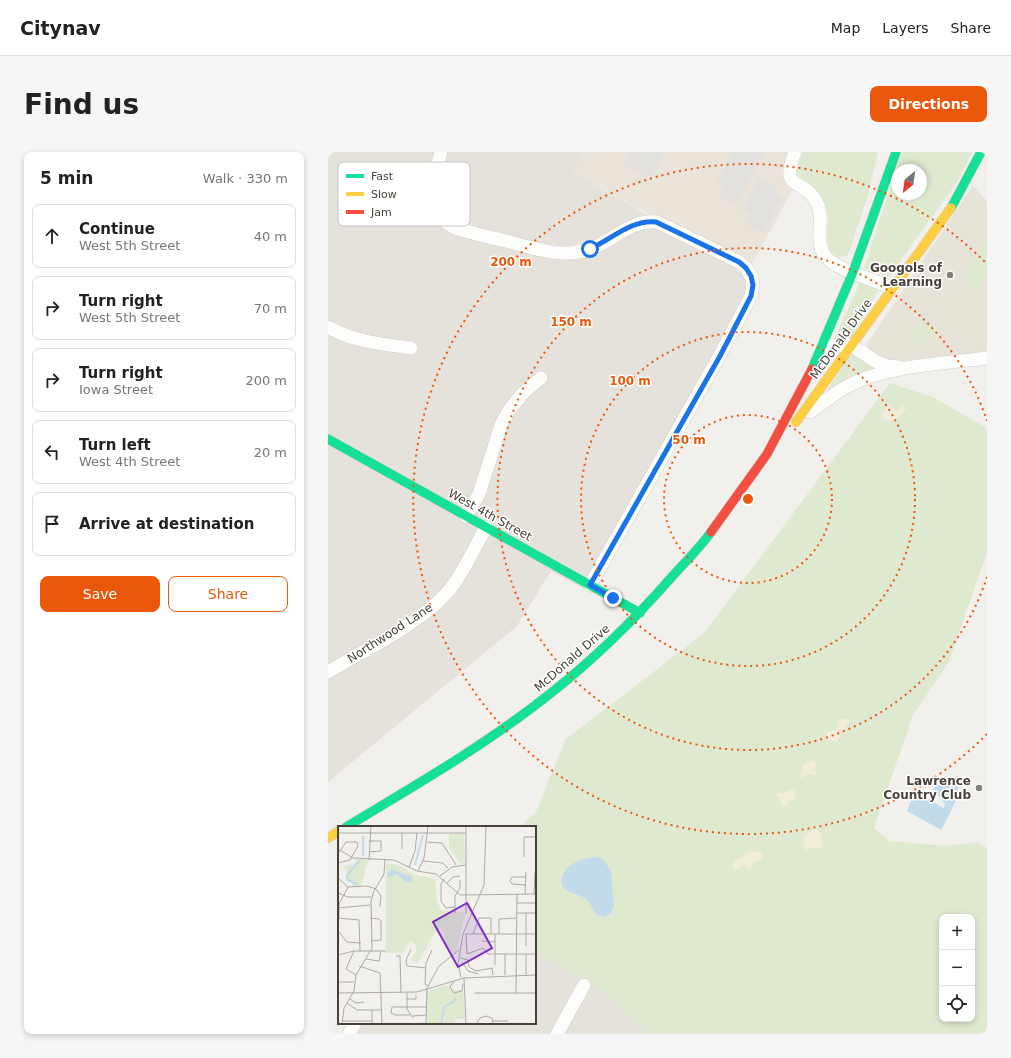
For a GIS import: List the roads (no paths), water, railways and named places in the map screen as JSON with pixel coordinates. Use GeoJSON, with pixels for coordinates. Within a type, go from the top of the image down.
{"type":"FeatureCollection","features":[{"type":"Feature","properties":{"kind":"main road"},"geometry":{"type":"LineString","coordinates":[[878,200],[886,152]]}},
{"type":"Feature","properties":{"kind":"main road","name":"McDonald Drive"},"geometry":{"type":"LineString","coordinates":[[767,454],[823,346],[853,272],[896,152]]}},
{"type":"Feature","properties":{"kind":"main road","name":"McDonald Drive"},"geometry":{"type":"LineString","coordinates":[[348,826],[446,766],[512,722],[589,661],[640,613],[708,536],[767,454],[796,422],[943,221],[961,192],[981,152]]}},
{"type":"Feature","properties":{"kind":"main road","name":"West 4th Street"},"geometry":{"type":"LineString","coordinates":[[328,439],[640,613]]}},
{"type":"Feature","properties":{"kind":"main road"},"geometry":{"type":"LineString","coordinates":[[328,838],[338,832]]}},
{"type":"Feature","properties":{"kind":"street"},"geometry":{"type":"LineString","coordinates":[[438,162],[440,152]]}},
{"type":"Feature","properties":{"kind":"street"},"geometry":{"type":"LineString","coordinates":[[795,152],[789,168],[789,176],[815,199],[821,215],[820,246],[824,254],[834,264],[893,288]]}},
{"type":"Feature","properties":{"kind":"street"},"geometry":{"type":"LineString","coordinates":[[452,226],[545,251],[569,253],[586,250],[602,244],[635,225],[644,222],[656,222],[739,262],[746,268],[752,280],[751,296],[720,356],[590,585]]}},
{"type":"Feature","properties":{"kind":"street"},"geometry":{"type":"LineString","coordinates":[[328,327],[347,337],[364,342],[412,348]]}},
{"type":"Feature","properties":{"kind":"street"},"geometry":{"type":"LineString","coordinates":[[823,346],[851,345],[876,361],[887,366],[907,368]]}},
{"type":"Feature","properties":{"kind":"street"},"geometry":{"type":"LineString","coordinates":[[796,422],[846,387],[863,379],[907,368],[987,358]]}},
{"type":"Feature","properties":{"kind":"street"},"geometry":{"type":"LineString","coordinates":[[466,516],[479,494],[502,425],[509,410],[520,396],[541,378]]}},
{"type":"Feature","properties":{"kind":"street","name":"Northwood Lane"},"geometry":{"type":"LineString","coordinates":[[328,672],[412,622],[440,600],[458,578],[486,527]]}},
{"type":"Feature","properties":{"kind":"street"},"geometry":{"type":"LineString","coordinates":[[557,1034],[584,985]]}},
{"type":"Feature","properties":{"kind":"street"},"geometry":{"type":"LineString","coordinates":[[349,1034],[354,1024]]}},
{"type":"Feature","properties":{"kind":"water"},"geometry":{"type":"Polygon","coordinates":[[[958,776],[958,791],[956,798],[941,830],[907,811],[915,792],[944,808],[945,804],[933,788],[946,779],[958,776]]]}},
{"type":"Feature","properties":{"kind":"water"},"geometry":{"type":"Polygon","coordinates":[[[596,857],[603,859],[611,871],[614,906],[611,913],[604,917],[595,913],[584,897],[569,892],[561,883],[565,871],[573,864],[584,859],[596,857]]]}},
{"type":"Feature","properties":{"kind":"place","name":"Googols of Learning"},"geometry":{"type":"Point","coordinates":[950,275]}},
{"type":"Feature","properties":{"kind":"place","name":"Lawrence Country Club"},"geometry":{"type":"Point","coordinates":[979,788]}}]}
